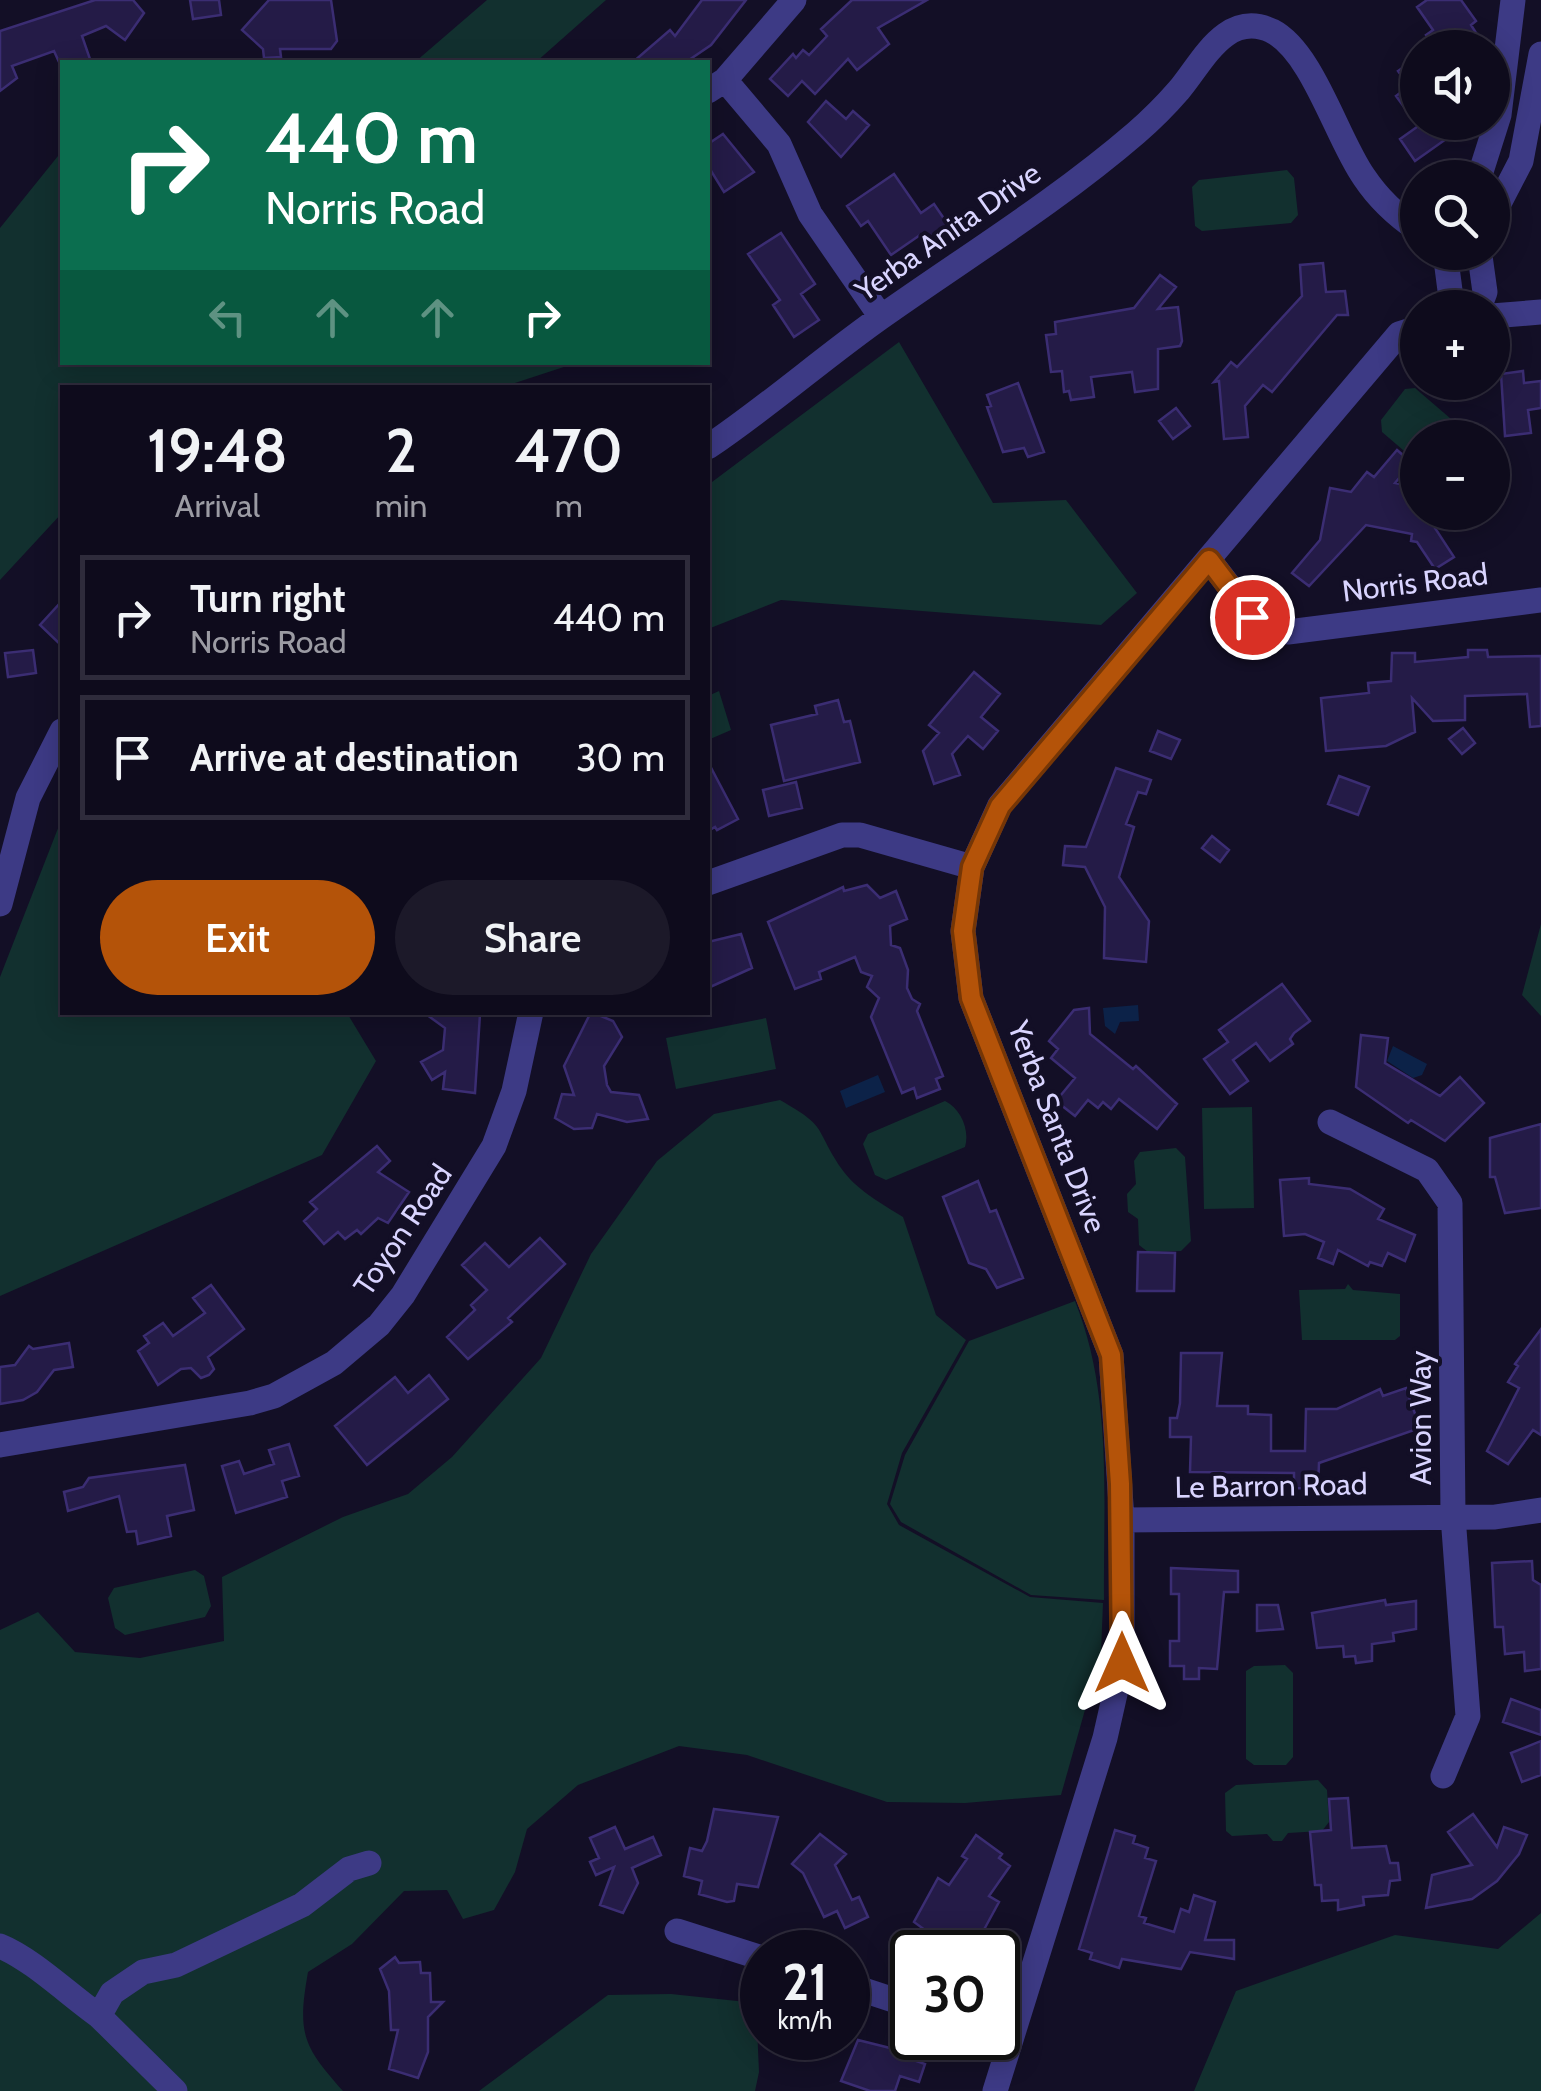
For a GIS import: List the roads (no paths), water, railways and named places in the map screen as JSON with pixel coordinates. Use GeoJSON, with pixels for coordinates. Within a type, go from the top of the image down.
{"type":"FeatureCollection","features":[{"type":"Feature","properties":{"kind":"street"},"geometry":{"type":"LineString","coordinates":[[794,0],[716,85],[780,144],[810,214],[882,316]]}},
{"type":"Feature","properties":{"kind":"street"},"geometry":{"type":"LineString","coordinates":[[1485,160],[1500,116],[1513,0]]}},
{"type":"Feature","properties":{"kind":"street","name":"Yerba Anita Drive"},"geometry":{"type":"LineString","coordinates":[[710,445],[770,405],[882,316],[1078,181],[1180,88],[1206,51],[1223,35],[1248,26],[1270,30],[1292,46],[1364,177],[1400,218]]}},
{"type":"Feature","properties":{"kind":"street"},"geometry":{"type":"LineString","coordinates":[[1510,182],[1521,161],[1541,54]]}},
{"type":"Feature","properties":{"kind":"street"},"geometry":{"type":"LineString","coordinates":[[1510,310],[1541,312]]}},
{"type":"Feature","properties":{"kind":"street","name":"Yerba Santa Drive"},"geometry":{"type":"LineString","coordinates":[[1020,1988],[1105,1738],[1122,1663],[1122,1520],[1111,1355],[971,998],[963,931],[972,867],[1000,806],[1400,334]]}},
{"type":"Feature","properties":{"kind":"street","name":"Norris Road"},"geometry":{"type":"LineString","coordinates":[[1209,560],[1252,617],[1288,632],[1541,600]]}},
{"type":"Feature","properties":{"kind":"street"},"geometry":{"type":"LineString","coordinates":[[0,904],[28,798],[60,735]]}},
{"type":"Feature","properties":{"kind":"street"},"geometry":{"type":"LineString","coordinates":[[710,882],[842,835],[860,834],[972,867]]}},
{"type":"Feature","properties":{"kind":"street","name":"Toyon Road"},"geometry":{"type":"LineString","coordinates":[[0,1445],[250,1404],[274,1396],[334,1364],[379,1325],[403,1296],[477,1178],[514,1091],[530,1015]]}},
{"type":"Feature","properties":{"kind":"street","name":"Avion Way"},"geometry":{"type":"LineString","coordinates":[[1330,1122],[1427,1170],[1450,1202],[1453,1516],[1468,1716],[1443,1776]]}},
{"type":"Feature","properties":{"kind":"street","name":"Le Barron Road"},"geometry":{"type":"LineString","coordinates":[[1122,1520],[1453,1516],[1541,1510]]}},
{"type":"Feature","properties":{"kind":"street"},"geometry":{"type":"LineString","coordinates":[[100,2016],[112,1994],[143,1972],[176,1966],[302,1906],[349,1869],[369,1863]]}},
{"type":"Feature","properties":{"kind":"street"},"geometry":{"type":"LineString","coordinates":[[677,1932],[740,1951]]}},
{"type":"Feature","properties":{"kind":"street"},"geometry":{"type":"LineString","coordinates":[[0,1946],[26,1957],[46,1980],[100,2016],[175,2091]]}},
{"type":"Feature","properties":{"kind":"street","name":"Yerba Santa Drive"},"geometry":{"type":"LineString","coordinates":[[995,2091],[1000,2060]]}},
{"type":"Feature","properties":{"kind":"water"},"geometry":{"type":"Polygon","coordinates":[[[1138,1005],[1139,1021],[1120,1022],[1115,1034],[1105,1026],[1103,1008],[1138,1005]]]}},
{"type":"Feature","properties":{"kind":"water"},"geometry":{"type":"Polygon","coordinates":[[[1393,1046],[1427,1064],[1422,1075],[1413,1078],[1387,1061],[1393,1046]]]}},
{"type":"Feature","properties":{"kind":"water"},"geometry":{"type":"Polygon","coordinates":[[[878,1075],[885,1092],[846,1108],[840,1091],[878,1075]]]}}]}
